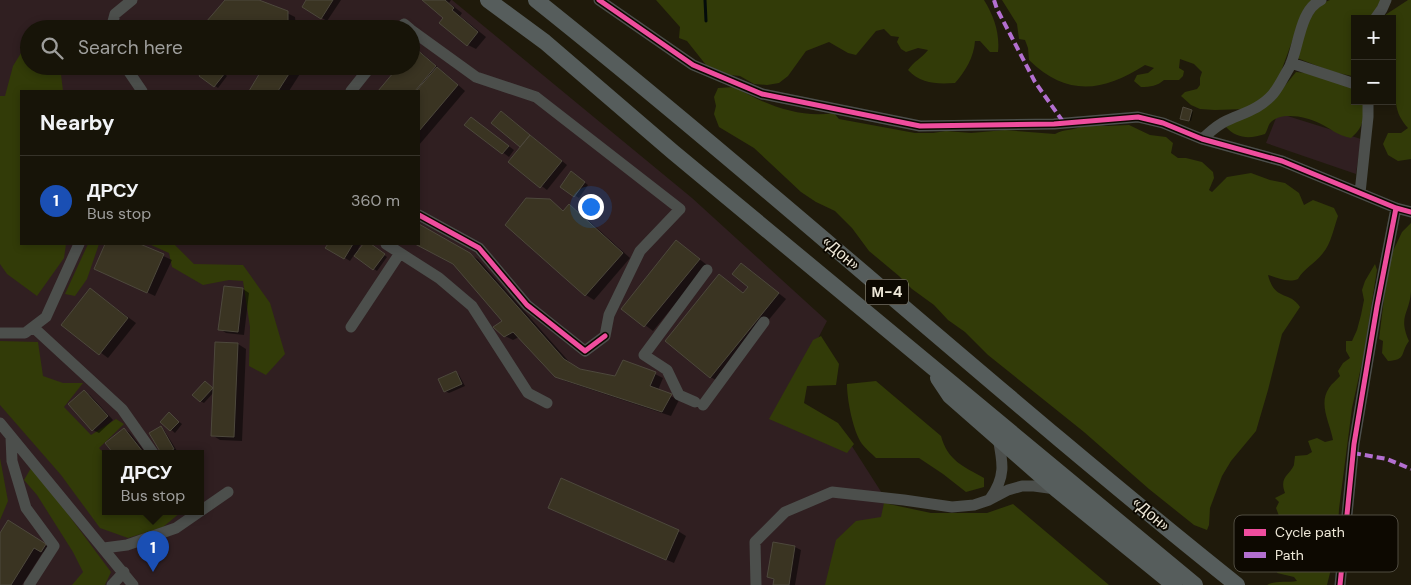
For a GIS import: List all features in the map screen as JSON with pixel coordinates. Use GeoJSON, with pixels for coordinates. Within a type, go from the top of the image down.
{"type":"FeatureCollection","features":[{"type":"Feature","properties":{"kind":"highway","name":"М-4"},"geometry":{"type":"LineString","coordinates":[[488,0],[546,42],[673,152],[1195,585]]}},
{"type":"Feature","properties":{"kind":"highway","name":"«Дон»"},"geometry":{"type":"LineString","coordinates":[[536,0],[747,173],[1055,434],[1237,585]]}},
{"type":"Feature","properties":{"kind":"highway","name":"М-4"},"geometry":{"type":"LineString","coordinates":[[926,362],[950,396],[1056,489],[1174,585]]}},
{"type":"Feature","properties":{"kind":"street"},"geometry":{"type":"LineString","coordinates":[[113,20],[115,14],[132,0]]}},
{"type":"Feature","properties":{"kind":"street"},"geometry":{"type":"LineString","coordinates":[[599,0],[693,65],[762,94],[920,126],[1054,124],[1138,117],[1163,123],[1202,139],[1282,161],[1396,208],[1411,212]]}},
{"type":"Feature","properties":{"kind":"street"},"geometry":{"type":"LineString","coordinates":[[1202,139],[1225,121],[1254,110],[1272,94],[1291,63],[1306,17],[1317,2],[1321,0]]}},
{"type":"Feature","properties":{"kind":"street"},"geometry":{"type":"LineString","coordinates":[[1378,15],[1386,0]]}},
{"type":"Feature","properties":{"kind":"street"},"geometry":{"type":"LineString","coordinates":[[420,36],[476,77],[536,97],[680,209],[640,251],[609,314],[605,336],[585,351],[527,305],[479,248],[420,216]]}},
{"type":"Feature","properties":{"kind":"street"},"geometry":{"type":"LineString","coordinates":[[1291,63],[1351,83]]}},
{"type":"Feature","properties":{"kind":"street"},"geometry":{"type":"LineString","coordinates":[[131,75],[141,90]]}},
{"type":"Feature","properties":{"kind":"street"},"geometry":{"type":"LineString","coordinates":[[352,90],[363,75]]}},
{"type":"Feature","properties":{"kind":"street"},"geometry":{"type":"LineString","coordinates":[[1360,193],[1368,105]]}},
{"type":"Feature","properties":{"kind":"street"},"geometry":{"type":"LineString","coordinates":[[1347,515],[1354,444],[1396,208]]}},
{"type":"Feature","properties":{"kind":"street"},"geometry":{"type":"LineString","coordinates":[[0,333],[24,333],[46,317],[79,245]]}},
{"type":"Feature","properties":{"kind":"street"},"geometry":{"type":"LineString","coordinates":[[388,245],[438,278],[472,306],[528,393],[547,403]]}},
{"type":"Feature","properties":{"kind":"street"},"geometry":{"type":"LineString","coordinates":[[350,327],[400,253]]}},
{"type":"Feature","properties":{"kind":"street"},"geometry":{"type":"LineString","coordinates":[[708,270],[644,355],[667,370],[679,395],[699,404],[764,322]]}},
{"type":"Feature","properties":{"kind":"street"},"geometry":{"type":"LineString","coordinates":[[32,327],[122,408],[151,450]]}},
{"type":"Feature","properties":{"kind":"street"},"geometry":{"type":"LineString","coordinates":[[0,423],[133,585]]}},
{"type":"Feature","properties":{"kind":"street"},"geometry":{"type":"LineString","coordinates":[[11,437],[12,461],[26,508],[54,546],[29,585]]}},
{"type":"Feature","properties":{"kind":"street"},"geometry":{"type":"LineString","coordinates":[[989,500],[999,487],[1002,474],[1002,458],[997,437]]}},
{"type":"Feature","properties":{"kind":"street"},"geometry":{"type":"LineString","coordinates":[[756,585],[755,542],[786,512],[832,492],[952,507],[974,505],[1022,486],[1056,489]]}},
{"type":"Feature","properties":{"kind":"street"},"geometry":{"type":"LineString","coordinates":[[204,506],[228,492]]}},
{"type":"Feature","properties":{"kind":"street"},"geometry":{"type":"LineString","coordinates":[[104,548],[127,545],[176,528],[190,515]]}},
{"type":"Feature","properties":{"kind":"street"},"geometry":{"type":"LineString","coordinates":[[112,585],[124,572]]}},
{"type":"Feature","properties":{"kind":"shaded area"},"geometry":{"type":"Polygon","coordinates":[[[0,0],[452,0],[692,198],[827,321],[781,410],[848,440],[894,512],[855,585],[0,585],[0,0]]]}},
{"type":"Feature","properties":{"kind":"shaded area"},"geometry":{"type":"Polygon","coordinates":[[[1278,113],[1361,139],[1356,174],[1266,143],[1278,113]]]}},
{"type":"Feature","properties":{"kind":"green space"},"geometry":{"type":"Polygon","coordinates":[[[656,0],[984,0],[996,25],[998,52],[990,52],[980,41],[975,41],[973,53],[968,64],[955,83],[924,81],[908,70],[928,50],[918,48],[906,52],[901,49],[897,42],[899,37],[891,36],[884,29],[876,31],[856,55],[848,53],[829,42],[806,51],[788,76],[779,83],[767,85],[754,84],[740,76],[730,75],[706,65],[687,41],[679,38],[680,27],[656,0]]]}},
{"type":"Feature","properties":{"kind":"green space"},"geometry":{"type":"Polygon","coordinates":[[[1002,0],[1315,0],[1297,28],[1279,77],[1268,94],[1246,109],[1215,110],[1200,109],[1191,105],[1181,96],[1185,92],[1197,89],[1200,85],[1202,72],[1194,64],[1180,59],[1179,68],[1184,71],[1183,76],[1179,80],[1164,80],[1159,84],[1151,86],[1141,87],[1134,81],[1137,75],[1148,73],[1154,68],[1145,65],[1130,74],[1100,85],[1071,85],[1057,80],[1043,72],[1029,60],[1025,40],[1019,39],[1017,24],[1002,0]]]}},
{"type":"Feature","properties":{"kind":"green space"},"geometry":{"type":"Polygon","coordinates":[[[1330,0],[1381,0],[1372,15],[1351,15],[1351,76],[1333,72],[1297,58],[1305,26],[1320,4],[1330,0]]]}},
{"type":"Feature","properties":{"kind":"green space"},"geometry":{"type":"Polygon","coordinates":[[[1408,0],[1411,0],[1411,159],[1398,161],[1388,155],[1383,144],[1388,133],[1401,133],[1408,128],[1397,110],[1396,102],[1396,15],[1385,15],[1408,0]]]}},
{"type":"Feature","properties":{"kind":"green space"},"geometry":{"type":"Polygon","coordinates":[[[20,55],[20,75],[61,75],[63,90],[20,90],[20,245],[66,245],[64,258],[37,296],[7,274],[0,264],[0,96],[5,96],[13,66],[20,55]]]}},
{"type":"Feature","properties":{"kind":"green space"},"geometry":{"type":"Polygon","coordinates":[[[1296,72],[1307,73],[1351,87],[1351,105],[1364,105],[1363,117],[1359,130],[1351,138],[1346,137],[1314,121],[1294,116],[1275,119],[1270,123],[1265,134],[1254,137],[1239,136],[1226,127],[1283,88],[1296,72]]]}},
{"type":"Feature","properties":{"kind":"green space"},"geometry":{"type":"Polygon","coordinates":[[[735,87],[783,109],[809,114],[834,113],[839,119],[915,133],[946,131],[971,133],[1005,130],[1055,134],[1086,124],[1106,126],[1129,125],[1150,135],[1166,137],[1173,143],[1171,153],[1178,158],[1202,162],[1213,172],[1214,178],[1209,190],[1212,192],[1227,177],[1251,173],[1285,183],[1299,193],[1304,205],[1313,200],[1334,208],[1338,216],[1328,245],[1320,257],[1298,279],[1279,279],[1268,275],[1274,289],[1278,293],[1296,302],[1300,307],[1282,334],[1256,431],[1231,461],[1222,476],[1210,508],[1207,530],[1194,525],[1149,489],[1084,432],[988,355],[965,332],[948,320],[934,305],[912,289],[869,251],[852,228],[835,211],[801,192],[754,148],[719,127],[714,114],[716,106],[714,97],[718,88],[735,87]]]}},
{"type":"Feature","properties":{"kind":"green space"},"geometry":{"type":"Polygon","coordinates":[[[1411,223],[1411,292],[1404,321],[1409,341],[1401,357],[1388,361],[1382,353],[1383,341],[1379,339],[1388,266],[1402,232],[1411,223]]]}},
{"type":"Feature","properties":{"kind":"green space"},"geometry":{"type":"Polygon","coordinates":[[[88,245],[99,245],[87,279],[75,296],[65,294],[88,245]]]}},
{"type":"Feature","properties":{"kind":"green space"},"geometry":{"type":"Polygon","coordinates":[[[151,245],[175,245],[194,264],[243,265],[270,303],[285,354],[266,375],[249,366],[250,327],[243,281],[229,280],[203,285],[172,267],[169,253],[151,245]]]}},
{"type":"Feature","properties":{"kind":"green space"},"geometry":{"type":"Polygon","coordinates":[[[1375,264],[1377,270],[1363,358],[1352,408],[1339,515],[1279,515],[1276,508],[1279,502],[1275,498],[1285,493],[1283,483],[1294,465],[1295,456],[1307,455],[1312,452],[1308,441],[1317,438],[1325,442],[1333,440],[1326,414],[1326,394],[1330,386],[1340,376],[1338,371],[1343,363],[1350,358],[1346,351],[1346,341],[1352,341],[1357,330],[1364,300],[1362,290],[1375,264]]]}},
{"type":"Feature","properties":{"kind":"green space"},"geometry":{"type":"Polygon","coordinates":[[[821,336],[839,364],[836,385],[807,386],[804,403],[838,423],[854,444],[847,453],[769,419],[813,340],[821,336]]]}},
{"type":"Feature","properties":{"kind":"green space"},"geometry":{"type":"Polygon","coordinates":[[[0,341],[38,342],[43,376],[63,383],[83,383],[64,407],[91,435],[116,419],[124,424],[99,448],[102,451],[102,515],[178,515],[163,527],[128,538],[100,528],[61,475],[0,405],[0,341]]]}},
{"type":"Feature","properties":{"kind":"green space"},"geometry":{"type":"Polygon","coordinates":[[[876,381],[941,436],[948,451],[957,462],[984,478],[984,487],[966,492],[919,458],[876,458],[867,450],[862,444],[853,424],[847,384],[876,381]]]}},
{"type":"Feature","properties":{"kind":"green space"},"geometry":{"type":"Polygon","coordinates":[[[0,458],[8,501],[0,520],[0,458]]]}},
{"type":"Feature","properties":{"kind":"green space"},"geometry":{"type":"Polygon","coordinates":[[[31,468],[47,486],[111,572],[105,585],[72,585],[83,572],[73,552],[37,495],[24,480],[31,468]]]}},
{"type":"Feature","properties":{"kind":"green space"},"geometry":{"type":"Polygon","coordinates":[[[884,503],[931,513],[987,513],[1013,504],[1109,585],[825,585],[836,540],[856,521],[881,517],[884,503]]]}},
{"type":"Feature","properties":{"kind":"green space"},"geometry":{"type":"Polygon","coordinates":[[[1330,572],[1327,585],[1267,585],[1297,581],[1294,577],[1277,573],[1330,572]]]}},
{"type":"Feature","properties":{"kind":"building"},"geometry":{"type":"Polygon","coordinates":[[[225,0],[259,0],[288,11],[288,20],[208,20],[225,0]]]}},
{"type":"Feature","properties":{"kind":"building"},"geometry":{"type":"Polygon","coordinates":[[[306,0],[333,0],[321,19],[302,7],[306,0]]]}},
{"type":"Feature","properties":{"kind":"building"},"geometry":{"type":"Polygon","coordinates":[[[422,0],[445,0],[454,8],[452,10],[478,32],[467,46],[439,23],[443,18],[422,0]]]}},
{"type":"Feature","properties":{"kind":"building"},"geometry":{"type":"Polygon","coordinates":[[[420,52],[436,66],[416,90],[379,90],[391,75],[420,75],[420,52]]]}},
{"type":"Feature","properties":{"kind":"building"},"geometry":{"type":"Polygon","coordinates":[[[437,67],[458,85],[420,130],[420,90],[417,90],[437,67]]]}},
{"type":"Feature","properties":{"kind":"building"},"geometry":{"type":"Polygon","coordinates":[[[200,75],[223,75],[214,87],[200,75]]]}},
{"type":"Feature","properties":{"kind":"building"},"geometry":{"type":"Polygon","coordinates":[[[259,75],[288,75],[279,90],[250,90],[259,75]]]}},
{"type":"Feature","properties":{"kind":"building"},"geometry":{"type":"Polygon","coordinates":[[[1183,107],[1192,110],[1189,121],[1180,119],[1183,107]]]}},
{"type":"Feature","properties":{"kind":"building"},"geometry":{"type":"Polygon","coordinates":[[[501,111],[530,135],[520,147],[491,123],[501,111]]]}},
{"type":"Feature","properties":{"kind":"building"},"geometry":{"type":"Polygon","coordinates":[[[471,117],[509,146],[502,154],[464,125],[471,117]]]}},
{"type":"Feature","properties":{"kind":"building"},"geometry":{"type":"Polygon","coordinates":[[[530,135],[562,161],[540,188],[508,162],[530,135]]]}},
{"type":"Feature","properties":{"kind":"building"},"geometry":{"type":"Polygon","coordinates":[[[571,171],[585,182],[574,197],[560,187],[571,171]]]}},
{"type":"Feature","properties":{"kind":"building"},"geometry":{"type":"Polygon","coordinates":[[[526,198],[550,199],[563,211],[569,204],[623,253],[585,296],[505,225],[526,198]]]}},
{"type":"Feature","properties":{"kind":"building"},"geometry":{"type":"Polygon","coordinates":[[[420,225],[470,253],[564,359],[580,369],[615,376],[623,360],[656,372],[650,386],[672,394],[662,412],[555,377],[513,332],[504,337],[493,327],[502,321],[453,264],[417,245],[420,245],[420,225]]]}},
{"type":"Feature","properties":{"kind":"building"},"geometry":{"type":"Polygon","coordinates":[[[676,240],[700,259],[644,327],[621,309],[676,240]]]}},
{"type":"Feature","properties":{"kind":"building"},"geometry":{"type":"Polygon","coordinates":[[[105,245],[142,245],[164,254],[147,293],[94,269],[105,245]]]}},
{"type":"Feature","properties":{"kind":"building"},"geometry":{"type":"Polygon","coordinates":[[[327,245],[352,245],[344,259],[325,248],[327,245]]]}},
{"type":"Feature","properties":{"kind":"building"},"geometry":{"type":"Polygon","coordinates":[[[362,245],[372,245],[385,254],[373,270],[354,256],[362,245]]]}},
{"type":"Feature","properties":{"kind":"building"},"geometry":{"type":"Polygon","coordinates":[[[741,263],[779,293],[710,378],[665,341],[719,274],[743,293],[748,287],[732,274],[741,263]]]}},
{"type":"Feature","properties":{"kind":"building"},"geometry":{"type":"Polygon","coordinates":[[[224,286],[243,288],[238,332],[218,330],[224,286]]]}},
{"type":"Feature","properties":{"kind":"building"},"geometry":{"type":"Polygon","coordinates":[[[90,288],[128,318],[99,355],[61,325],[90,288]]]}},
{"type":"Feature","properties":{"kind":"building"},"geometry":{"type":"Polygon","coordinates":[[[215,342],[238,343],[234,437],[211,436],[215,342]]]}},
{"type":"Feature","properties":{"kind":"building"},"geometry":{"type":"Polygon","coordinates":[[[456,371],[462,384],[444,392],[438,379],[456,371]]]}},
{"type":"Feature","properties":{"kind":"building"},"geometry":{"type":"Polygon","coordinates":[[[205,381],[213,388],[200,402],[192,395],[205,381]]]}},
{"type":"Feature","properties":{"kind":"building"},"geometry":{"type":"Polygon","coordinates":[[[84,390],[108,416],[92,431],[68,404],[84,390]]]}},
{"type":"Feature","properties":{"kind":"building"},"geometry":{"type":"Polygon","coordinates":[[[169,412],[179,422],[170,431],[160,422],[169,412]]]}},
{"type":"Feature","properties":{"kind":"building"},"geometry":{"type":"Polygon","coordinates":[[[161,426],[174,449],[159,450],[149,433],[161,426]]]}},
{"type":"Feature","properties":{"kind":"building"},"geometry":{"type":"Polygon","coordinates":[[[124,428],[141,450],[111,450],[105,443],[124,428]]]}},
{"type":"Feature","properties":{"kind":"building"},"geometry":{"type":"Polygon","coordinates":[[[561,478],[679,530],[666,560],[548,508],[561,478]]]}},
{"type":"Feature","properties":{"kind":"building"},"geometry":{"type":"Polygon","coordinates":[[[8,520],[46,544],[41,552],[34,548],[11,585],[0,585],[0,533],[8,520]]]}},
{"type":"Feature","properties":{"kind":"building"},"geometry":{"type":"Polygon","coordinates":[[[773,542],[795,546],[789,585],[773,585],[774,579],[767,577],[773,542]]]}},
{"type":"Feature","properties":{"kind":"waterway"},"geometry":{"type":"LineString","coordinates":[[705,0],[706,21]]}},
{"type":"Feature","properties":{"kind":"marked path"},"geometry":{"type":"LineString","coordinates":[[994,0],[1035,82],[1064,123]]}},
{"type":"Feature","properties":{"kind":"marked path"},"geometry":{"type":"LineString","coordinates":[[1353,453],[1387,459],[1411,469]]}},
{"type":"Feature","properties":{"kind":"cycle path"},"geometry":{"type":"LineString","coordinates":[[599,0],[693,65],[762,94],[920,126],[1054,124],[1138,117],[1163,123],[1202,139],[1282,161],[1396,208],[1411,212]]}},
{"type":"Feature","properties":{"kind":"cycle path"},"geometry":{"type":"LineString","coordinates":[[1347,515],[1354,444],[1377,306],[1396,208]]}},
{"type":"Feature","properties":{"kind":"cycle path"},"geometry":{"type":"LineString","coordinates":[[420,216],[479,248],[527,305],[585,351],[605,336]]}},
{"type":"Feature","properties":{"kind":"cycle path"},"geometry":{"type":"LineString","coordinates":[[1340,585],[1341,572]]}},
{"type":"Feature","properties":{"kind":"place","name":"ДРСУ"},"geometry":{"type":"Point","coordinates":[153,572]}}]}
